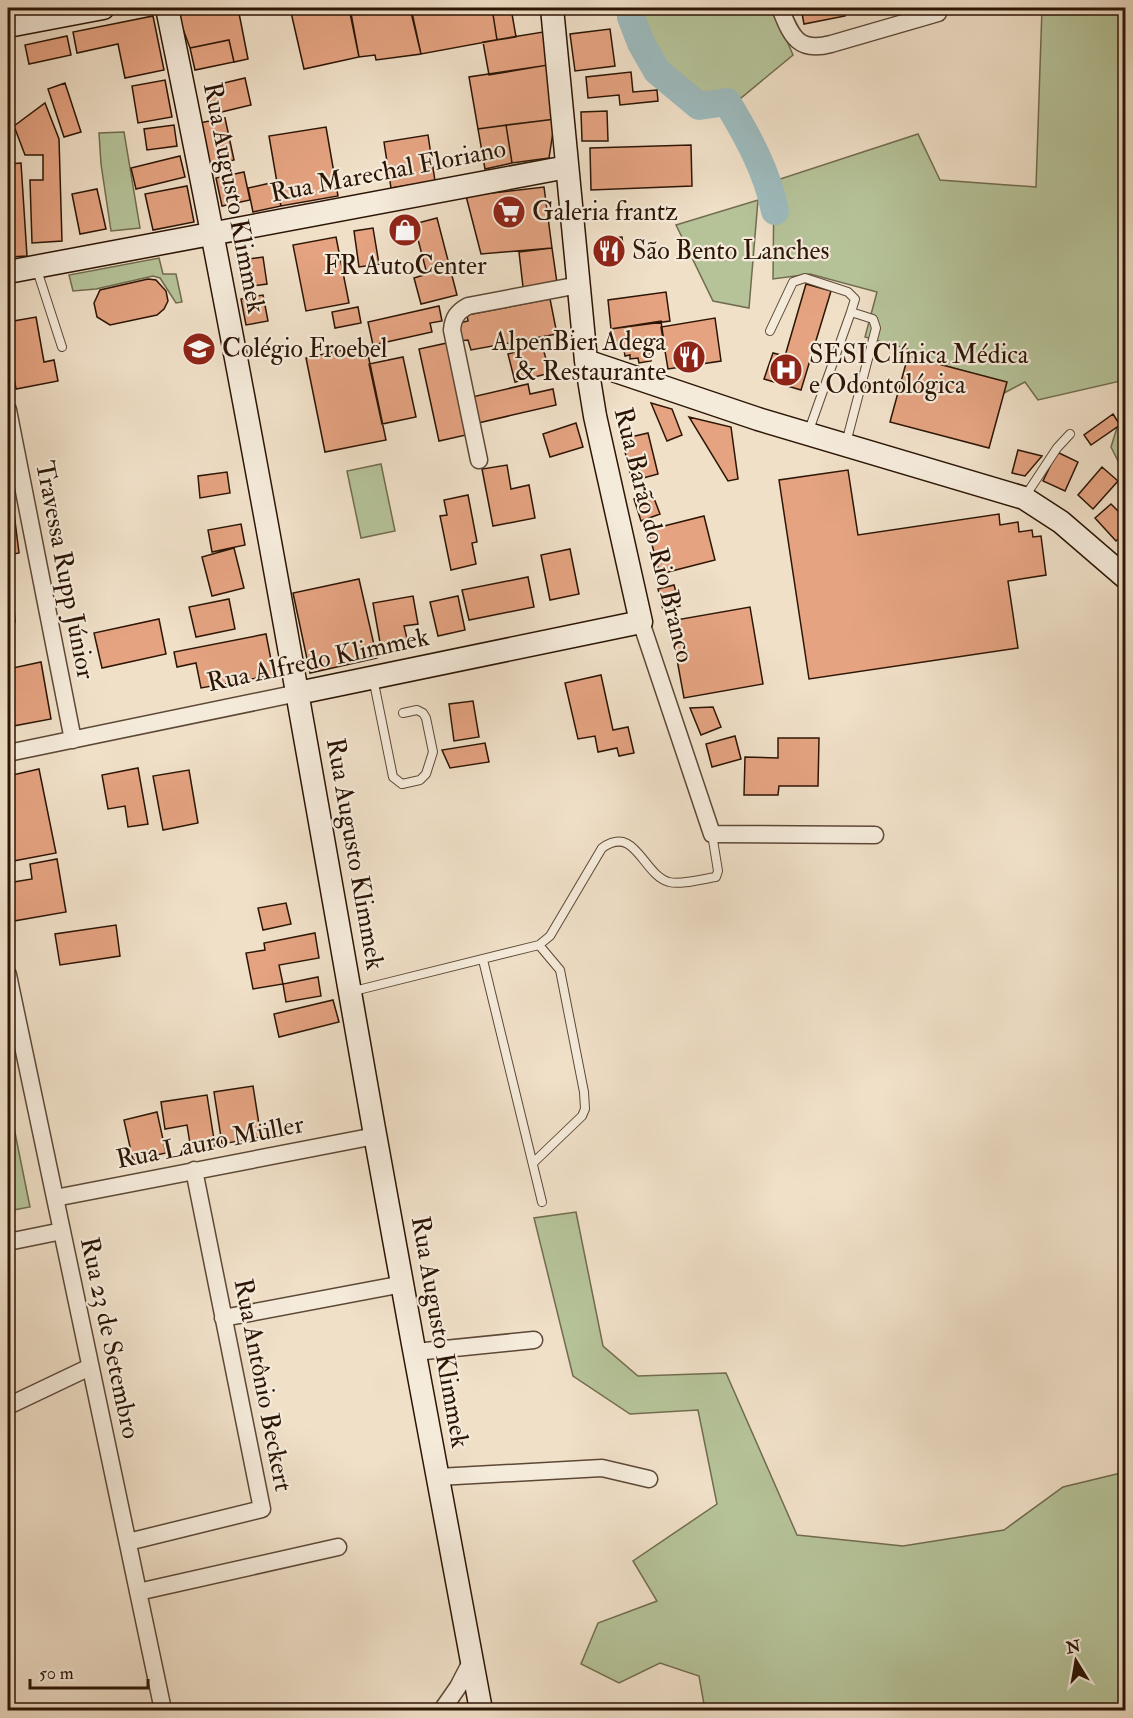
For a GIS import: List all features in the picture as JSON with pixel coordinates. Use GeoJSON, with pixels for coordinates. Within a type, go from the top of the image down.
{"type":"FeatureCollection","features":[{"type":"Feature","properties":{"kind":"street"},"geometry":{"type":"LineString","coordinates":[[8,26],[103,8]]}},
{"type":"Feature","properties":{"kind":"street","name":"Rua Augusto Klimmek"},"geometry":{"type":"LineString","coordinates":[[167,8],[214,233],[298,693],[375,1136],[481,1710]]}},
{"type":"Feature","properties":{"kind":"street","name":"Rua Barão do Rio Branco"},"geometry":{"type":"LineString","coordinates":[[552,8],[586,361],[595,416],[641,622],[712,834]]}},
{"type":"Feature","properties":{"kind":"street"},"geometry":{"type":"LineString","coordinates":[[780,8],[792,35],[798,42],[805,45],[822,46],[937,10]]}},
{"type":"Feature","properties":{"kind":"street","name":"Rua Marechal Floriano"},"geometry":{"type":"LineString","coordinates":[[8,272],[567,167]]}},
{"type":"Feature","properties":{"kind":"street"},"geometry":{"type":"LineString","coordinates":[[479,460],[452,330],[456,315],[468,306],[579,285]]}},
{"type":"Feature","properties":{"kind":"street"},"geometry":{"type":"LineString","coordinates":[[586,361],[758,419],[1024,498],[1068,526],[1125,578]]}},
{"type":"Feature","properties":{"kind":"street","name":"Travessa Rupp Júnior"},"geometry":{"type":"LineString","coordinates":[[8,410],[73,740]]}},
{"type":"Feature","properties":{"kind":"street","name":"Rua Alfredo Klimmek"},"geometry":{"type":"LineString","coordinates":[[8,753],[641,622]]}},
{"type":"Feature","properties":{"kind":"street"},"geometry":{"type":"LineString","coordinates":[[712,834],[875,835]]}},
{"type":"Feature","properties":{"kind":"street","name":"Rua 23 de Setembro"},"geometry":{"type":"LineString","coordinates":[[8,975],[163,1710]]}},
{"type":"Feature","properties":{"kind":"street","name":"Rua Lauro Müller"},"geometry":{"type":"LineString","coordinates":[[55,1198],[375,1136]]}},
{"type":"Feature","properties":{"kind":"street","name":"Rua Antônio Beckert"},"geometry":{"type":"LineString","coordinates":[[128,1542],[262,1509],[194,1170]]}},
{"type":"Feature","properties":{"kind":"street"},"geometry":{"type":"LineString","coordinates":[[8,1242],[62,1231]]}},
{"type":"Feature","properties":{"kind":"street"},"geometry":{"type":"LineString","coordinates":[[223,1318],[403,1284]]}},
{"type":"Feature","properties":{"kind":"street"},"geometry":{"type":"LineString","coordinates":[[416,1352],[534,1340]]}},
{"type":"Feature","properties":{"kind":"street"},"geometry":{"type":"LineString","coordinates":[[8,1406],[90,1367]]}},
{"type":"Feature","properties":{"kind":"street"},"geometry":{"type":"LineString","coordinates":[[438,1477],[592,1468],[611,1469],[649,1479]]}},
{"type":"Feature","properties":{"kind":"street"},"geometry":{"type":"LineString","coordinates":[[138,1592],[338,1547]]}},
{"type":"Feature","properties":{"kind":"street"},"geometry":{"type":"LineString","coordinates":[[442,1710],[458,1687],[472,1660]]}},
{"type":"Feature","properties":{"kind":"lane"},"geometry":{"type":"LineString","coordinates":[[36,266],[62,348]]}},
{"type":"Feature","properties":{"kind":"lane"},"geometry":{"type":"LineString","coordinates":[[770,331],[793,282],[798,279],[804,278],[848,292],[855,299],[807,434]]}},
{"type":"Feature","properties":{"kind":"lane"},"geometry":{"type":"LineString","coordinates":[[846,445],[876,328],[873,319],[852,312]]}},
{"type":"Feature","properties":{"kind":"lane"},"geometry":{"type":"LineString","coordinates":[[1024,498],[1057,448],[1070,434]]}},
{"type":"Feature","properties":{"kind":"lane"},"geometry":{"type":"LineString","coordinates":[[373,677],[393,777],[402,784],[420,780],[426,774],[433,752],[423,713],[417,710],[403,713]]}},
{"type":"Feature","properties":{"kind":"lane"},"geometry":{"type":"LineString","coordinates":[[350,992],[539,945],[550,936],[602,848],[611,842],[620,840],[631,845],[658,876],[669,882],[718,875],[712,834]]}},
{"type":"Feature","properties":{"kind":"lane"},"geometry":{"type":"LineString","coordinates":[[533,1163],[582,1116],[585,1109],[584,1092],[560,970],[539,945]]}},
{"type":"Feature","properties":{"kind":"lane"},"geometry":{"type":"LineString","coordinates":[[483,960],[543,1202]]}},
{"type":"Feature","properties":{"kind":"green space"},"geometry":{"type":"Polygon","coordinates":[[[637,8],[773,8],[793,55],[741,98],[727,90],[705,94],[668,68],[637,8]]]}},
{"type":"Feature","properties":{"kind":"green space"},"geometry":{"type":"Polygon","coordinates":[[[1042,8],[1125,8],[1125,380],[1038,400],[1025,382],[1004,393],[1006,382],[908,356],[908,349],[865,337],[877,292],[810,274],[773,279],[774,181],[918,134],[940,180],[1036,187],[1042,8]]]}},
{"type":"Feature","properties":{"kind":"green space"},"geometry":{"type":"Polygon","coordinates":[[[124,132],[140,228],[111,231],[99,133],[124,132]]]}},
{"type":"Feature","properties":{"kind":"green space"},"geometry":{"type":"Polygon","coordinates":[[[758,200],[749,308],[713,301],[676,225],[758,200]]]}},
{"type":"Feature","properties":{"kind":"green space"},"geometry":{"type":"Polygon","coordinates":[[[159,258],[163,274],[176,274],[182,302],[176,303],[160,278],[153,276],[96,289],[73,291],[69,275],[159,258]]]}},
{"type":"Feature","properties":{"kind":"green space"},"geometry":{"type":"Polygon","coordinates":[[[1125,402],[1125,475],[1111,447],[1125,402]]]}},
{"type":"Feature","properties":{"kind":"green space"},"geometry":{"type":"Polygon","coordinates":[[[381,464],[395,531],[361,538],[347,471],[381,464]]]}},
{"type":"Feature","properties":{"kind":"green space"},"geometry":{"type":"Polygon","coordinates":[[[8,1098],[30,1207],[8,1211],[8,1098]]]}},
{"type":"Feature","properties":{"kind":"green space"},"geometry":{"type":"Polygon","coordinates":[[[576,1212],[603,1346],[638,1376],[726,1373],[797,1535],[903,1546],[1004,1530],[1063,1487],[1125,1472],[1125,1710],[705,1710],[699,1676],[660,1663],[619,1683],[581,1664],[598,1623],[657,1601],[633,1561],[717,1504],[698,1410],[630,1414],[573,1376],[534,1218],[576,1212]]]}},
{"type":"Feature","properties":{"kind":"building"},"geometry":{"type":"Polygon","coordinates":[[[183,8],[238,8],[248,59],[234,62],[229,40],[190,48],[180,21],[180,10],[183,8]]]}},
{"type":"Feature","properties":{"kind":"building"},"geometry":{"type":"Polygon","coordinates":[[[290,8],[349,8],[359,57],[304,69],[290,8]]]}},
{"type":"Feature","properties":{"kind":"building"},"geometry":{"type":"Polygon","coordinates":[[[350,8],[410,8],[421,54],[376,60],[375,55],[359,57],[350,8]]]}},
{"type":"Feature","properties":{"kind":"building"},"geometry":{"type":"Polygon","coordinates":[[[411,8],[492,8],[497,40],[421,54],[411,8]]]}},
{"type":"Feature","properties":{"kind":"building"},"geometry":{"type":"Polygon","coordinates":[[[492,8],[511,8],[516,37],[497,40],[492,8]]]}},
{"type":"Feature","properties":{"kind":"building"},"geometry":{"type":"Polygon","coordinates":[[[801,8],[843,8],[845,16],[804,24],[801,8]]]}},
{"type":"Feature","properties":{"kind":"building"},"geometry":{"type":"Polygon","coordinates":[[[153,16],[164,70],[125,78],[118,44],[77,53],[73,32],[153,16]]]}},
{"type":"Feature","properties":{"kind":"building"},"geometry":{"type":"Polygon","coordinates":[[[610,29],[615,66],[575,71],[570,34],[610,29]]]}},
{"type":"Feature","properties":{"kind":"building"},"geometry":{"type":"Polygon","coordinates":[[[543,32],[548,65],[489,75],[483,42],[543,32]]]}},
{"type":"Feature","properties":{"kind":"building"},"geometry":{"type":"Polygon","coordinates":[[[67,36],[71,55],[29,64],[25,45],[67,36]]]}},
{"type":"Feature","properties":{"kind":"building"},"geometry":{"type":"Polygon","coordinates":[[[229,40],[234,62],[195,70],[190,48],[229,40]]]}},
{"type":"Feature","properties":{"kind":"building"},"geometry":{"type":"Polygon","coordinates":[[[548,65],[555,119],[478,129],[469,77],[548,65]]]}},
{"type":"Feature","properties":{"kind":"building"},"geometry":{"type":"Polygon","coordinates":[[[631,72],[633,92],[657,90],[658,101],[620,105],[619,95],[588,98],[586,77],[631,72]]]}},
{"type":"Feature","properties":{"kind":"building"},"geometry":{"type":"Polygon","coordinates":[[[245,78],[251,105],[213,114],[207,87],[245,78]]]}},
{"type":"Feature","properties":{"kind":"building"},"geometry":{"type":"Polygon","coordinates":[[[165,80],[172,117],[138,123],[132,86],[165,80]]]}},
{"type":"Feature","properties":{"kind":"building"},"geometry":{"type":"Polygon","coordinates":[[[65,83],[81,132],[64,137],[48,89],[65,83]]]}},
{"type":"Feature","properties":{"kind":"building"},"geometry":{"type":"Polygon","coordinates":[[[45,103],[59,139],[62,241],[32,243],[30,180],[43,180],[43,155],[25,155],[14,126],[45,103]]]}},
{"type":"Feature","properties":{"kind":"building"},"geometry":{"type":"Polygon","coordinates":[[[607,111],[608,141],[582,141],[581,112],[607,111]]]}},
{"type":"Feature","properties":{"kind":"building"},"geometry":{"type":"Polygon","coordinates":[[[225,118],[234,160],[209,166],[199,123],[225,118]]]}},
{"type":"Feature","properties":{"kind":"building"},"geometry":{"type":"Polygon","coordinates":[[[555,119],[549,158],[512,163],[506,125],[555,119]]]}},
{"type":"Feature","properties":{"kind":"building"},"geometry":{"type":"Polygon","coordinates":[[[174,125],[177,146],[147,150],[144,129],[174,125]]]}},
{"type":"Feature","properties":{"kind":"building"},"geometry":{"type":"Polygon","coordinates":[[[506,125],[512,163],[485,169],[478,129],[506,125]]]}},
{"type":"Feature","properties":{"kind":"building"},"geometry":{"type":"Polygon","coordinates":[[[326,127],[338,196],[281,206],[269,136],[326,127]]]}},
{"type":"Feature","properties":{"kind":"building"},"geometry":{"type":"Polygon","coordinates":[[[428,135],[435,181],[391,188],[384,142],[428,135]]]}},
{"type":"Feature","properties":{"kind":"building"},"geometry":{"type":"Polygon","coordinates":[[[691,145],[692,186],[591,190],[590,148],[691,145]]]}},
{"type":"Feature","properties":{"kind":"building"},"geometry":{"type":"Polygon","coordinates":[[[180,156],[185,177],[136,189],[131,168],[180,156]]]}},
{"type":"Feature","properties":{"kind":"building"},"geometry":{"type":"Polygon","coordinates":[[[21,163],[27,256],[8,257],[8,164],[21,163]]]}},
{"type":"Feature","properties":{"kind":"building"},"geometry":{"type":"Polygon","coordinates":[[[244,172],[250,200],[222,206],[216,178],[244,172]]]}},
{"type":"Feature","properties":{"kind":"building"},"geometry":{"type":"Polygon","coordinates":[[[275,182],[281,206],[253,212],[248,188],[275,182]]]}},
{"type":"Feature","properties":{"kind":"building"},"geometry":{"type":"Polygon","coordinates":[[[187,186],[194,222],[153,230],[145,194],[187,186]]]}},
{"type":"Feature","properties":{"kind":"building","name":"Galeria frantz"},"geometry":{"type":"Polygon","coordinates":[[[544,187],[552,248],[481,254],[466,196],[544,187]]]}},
{"type":"Feature","properties":{"kind":"building"},"geometry":{"type":"Polygon","coordinates":[[[97,189],[106,229],[80,234],[72,194],[97,189]]]}},
{"type":"Feature","properties":{"kind":"building"},"geometry":{"type":"Polygon","coordinates":[[[437,218],[457,295],[421,304],[414,278],[427,274],[414,224],[437,218]]]}},
{"type":"Feature","properties":{"kind":"building"},"geometry":{"type":"Polygon","coordinates":[[[373,228],[379,264],[359,267],[354,231],[373,228]]]}},
{"type":"Feature","properties":{"kind":"building"},"geometry":{"type":"Polygon","coordinates":[[[336,237],[349,303],[306,311],[293,245],[336,237]]]}},
{"type":"Feature","properties":{"kind":"building"},"geometry":{"type":"Polygon","coordinates":[[[622,237],[624,257],[600,259],[598,239],[622,237]]]}},
{"type":"Feature","properties":{"kind":"building"},"geometry":{"type":"Polygon","coordinates":[[[552,248],[557,283],[523,287],[519,252],[552,248]]]}},
{"type":"Feature","properties":{"kind":"building"},"geometry":{"type":"Polygon","coordinates":[[[263,257],[267,284],[245,287],[241,260],[263,257]]]}},
{"type":"Feature","properties":{"kind":"building"},"geometry":{"type":"Polygon","coordinates":[[[148,279],[156,280],[166,291],[168,301],[157,315],[110,325],[97,317],[94,303],[100,290],[148,279]]]}},
{"type":"Feature","properties":{"kind":"building"},"geometry":{"type":"Polygon","coordinates":[[[806,284],[831,291],[801,390],[764,379],[773,353],[785,356],[806,284]]]}},
{"type":"Feature","properties":{"kind":"building"},"geometry":{"type":"Polygon","coordinates":[[[666,292],[670,321],[611,329],[608,300],[666,292]]]}},
{"type":"Feature","properties":{"kind":"building"},"geometry":{"type":"Polygon","coordinates":[[[263,295],[268,321],[246,325],[241,299],[263,295]]]}},
{"type":"Feature","properties":{"kind":"building"},"geometry":{"type":"Polygon","coordinates":[[[550,299],[557,334],[471,350],[468,340],[459,341],[455,324],[468,321],[467,315],[550,299]]]}},
{"type":"Feature","properties":{"kind":"building"},"geometry":{"type":"Polygon","coordinates":[[[439,306],[442,321],[430,323],[432,332],[373,345],[368,322],[439,306]]]}},
{"type":"Feature","properties":{"kind":"building"},"geometry":{"type":"Polygon","coordinates":[[[358,307],[361,323],[335,328],[332,312],[358,307]]]}},
{"type":"Feature","properties":{"kind":"building"},"geometry":{"type":"Polygon","coordinates":[[[36,317],[44,362],[54,360],[58,381],[16,389],[8,341],[8,322],[36,317]]]}},
{"type":"Feature","properties":{"kind":"building"},"geometry":{"type":"Polygon","coordinates":[[[715,318],[721,361],[668,369],[661,327],[715,318]]]}},
{"type":"Feature","properties":{"kind":"building"},"geometry":{"type":"Polygon","coordinates":[[[661,321],[665,349],[650,352],[651,361],[639,363],[638,358],[630,359],[630,355],[625,356],[619,344],[613,345],[611,329],[661,321]]]}},
{"type":"Feature","properties":{"kind":"building"},"geometry":{"type":"Polygon","coordinates":[[[447,343],[466,435],[439,441],[419,349],[447,343]]]}},
{"type":"Feature","properties":{"kind":"building"},"geometry":{"type":"Polygon","coordinates":[[[366,345],[386,440],[325,452],[306,358],[366,345]]]}},
{"type":"Feature","properties":{"kind":"building"},"geometry":{"type":"Polygon","coordinates":[[[542,345],[550,373],[515,382],[508,354],[542,345]]]}},
{"type":"Feature","properties":{"kind":"building"},"geometry":{"type":"Polygon","coordinates":[[[908,356],[1007,382],[989,448],[890,422],[908,356]]]}},
{"type":"Feature","properties":{"kind":"building"},"geometry":{"type":"Polygon","coordinates":[[[403,357],[416,417],[382,424],[369,364],[403,357]]]}},
{"type":"Feature","properties":{"kind":"building"},"geometry":{"type":"Polygon","coordinates":[[[528,384],[530,394],[553,389],[556,405],[478,423],[472,397],[528,384]]]}},
{"type":"Feature","properties":{"kind":"building"},"geometry":{"type":"Polygon","coordinates":[[[651,403],[672,409],[682,435],[667,441],[651,403]]]}},
{"type":"Feature","properties":{"kind":"building"},"geometry":{"type":"Polygon","coordinates":[[[1113,414],[1120,425],[1091,445],[1084,435],[1113,414]]]}},
{"type":"Feature","properties":{"kind":"building"},"geometry":{"type":"Polygon","coordinates":[[[689,417],[731,427],[738,479],[728,481],[689,417]]]}},
{"type":"Feature","properties":{"kind":"building"},"geometry":{"type":"Polygon","coordinates":[[[576,423],[583,447],[550,457],[543,434],[576,423]]]}},
{"type":"Feature","properties":{"kind":"building"},"geometry":{"type":"Polygon","coordinates":[[[648,433],[658,474],[632,481],[622,439],[648,433]]]}},
{"type":"Feature","properties":{"kind":"building"},"geometry":{"type":"Polygon","coordinates":[[[1018,450],[1042,456],[1025,476],[1012,473],[1018,450]]]}},
{"type":"Feature","properties":{"kind":"building"},"geometry":{"type":"Polygon","coordinates":[[[1057,452],[1078,462],[1065,491],[1043,481],[1057,452]]]}},
{"type":"Feature","properties":{"kind":"building"},"geometry":{"type":"Polygon","coordinates":[[[507,465],[511,489],[529,485],[535,518],[493,526],[482,469],[507,465]]]}},
{"type":"Feature","properties":{"kind":"building"},"geometry":{"type":"Polygon","coordinates":[[[1102,467],[1118,481],[1093,509],[1078,495],[1102,467]]]}},
{"type":"Feature","properties":{"kind":"building"},"geometry":{"type":"Polygon","coordinates":[[[848,470],[858,535],[999,514],[1000,525],[1018,522],[1019,532],[1032,530],[1033,537],[1041,536],[1046,575],[1008,581],[1018,648],[809,679],[779,480],[848,470]]]}},
{"type":"Feature","properties":{"kind":"building"},"geometry":{"type":"Polygon","coordinates":[[[227,472],[230,493],[200,498],[198,476],[227,472]]]}},
{"type":"Feature","properties":{"kind":"building"},"geometry":{"type":"Polygon","coordinates":[[[11,489],[19,553],[8,555],[8,490],[11,489]]]}},
{"type":"Feature","properties":{"kind":"building"},"geometry":{"type":"Polygon","coordinates":[[[652,493],[660,514],[641,521],[634,499],[652,493]]]}},
{"type":"Feature","properties":{"kind":"building"},"geometry":{"type":"Polygon","coordinates":[[[468,495],[477,542],[472,543],[476,564],[451,570],[440,516],[447,515],[444,500],[468,495]]]}},
{"type":"Feature","properties":{"kind":"building"},"geometry":{"type":"Polygon","coordinates":[[[1111,504],[1126,519],[1126,532],[1116,541],[1095,518],[1111,504]]]}},
{"type":"Feature","properties":{"kind":"building"},"geometry":{"type":"Polygon","coordinates":[[[704,516],[715,560],[660,574],[648,530],[704,516]]]}},
{"type":"Feature","properties":{"kind":"building"},"geometry":{"type":"Polygon","coordinates":[[[241,524],[245,545],[212,552],[208,530],[241,524]]]}},
{"type":"Feature","properties":{"kind":"building"},"geometry":{"type":"Polygon","coordinates":[[[234,548],[244,588],[212,596],[202,557],[234,548]]]}},
{"type":"Feature","properties":{"kind":"building"},"geometry":{"type":"Polygon","coordinates":[[[570,549],[579,594],[550,600],[541,555],[570,549]]]}},
{"type":"Feature","properties":{"kind":"building"},"geometry":{"type":"Polygon","coordinates":[[[528,577],[534,607],[469,620],[462,590],[528,577]]]}},
{"type":"Feature","properties":{"kind":"building"},"geometry":{"type":"Polygon","coordinates":[[[359,579],[377,658],[310,673],[293,593],[359,579]]]}},
{"type":"Feature","properties":{"kind":"building"},"geometry":{"type":"Polygon","coordinates":[[[674,585],[680,606],[663,610],[658,589],[674,585]]]}},
{"type":"Feature","properties":{"kind":"building"},"geometry":{"type":"Polygon","coordinates":[[[413,596],[418,624],[404,626],[408,643],[381,648],[373,603],[413,596]]]}},
{"type":"Feature","properties":{"kind":"building"},"geometry":{"type":"Polygon","coordinates":[[[458,596],[465,630],[438,636],[430,602],[458,596]]]}},
{"type":"Feature","properties":{"kind":"building"},"geometry":{"type":"Polygon","coordinates":[[[229,599],[235,629],[196,637],[189,607],[229,599]]]}},
{"type":"Feature","properties":{"kind":"building"},"geometry":{"type":"Polygon","coordinates":[[[750,607],[763,684],[684,698],[670,621],[750,607]]]}},
{"type":"Feature","properties":{"kind":"building"},"geometry":{"type":"Polygon","coordinates":[[[14,608],[15,622],[8,623],[8,609],[14,608]]]}},
{"type":"Feature","properties":{"kind":"building"},"geometry":{"type":"Polygon","coordinates":[[[159,619],[166,654],[102,668],[94,633],[159,619]]]}},
{"type":"Feature","properties":{"kind":"building"},"geometry":{"type":"Polygon","coordinates":[[[266,634],[274,675],[201,688],[196,663],[177,667],[174,652],[266,634]]]}},
{"type":"Feature","properties":{"kind":"building"},"geometry":{"type":"Polygon","coordinates":[[[41,662],[51,719],[8,727],[8,669],[41,662]]]}},
{"type":"Feature","properties":{"kind":"building"},"geometry":{"type":"Polygon","coordinates":[[[601,675],[613,730],[628,727],[634,753],[619,756],[617,748],[598,752],[595,736],[578,739],[565,683],[601,675]]]}},
{"type":"Feature","properties":{"kind":"building"},"geometry":{"type":"Polygon","coordinates":[[[473,701],[479,737],[454,741],[449,704],[473,701]]]}},
{"type":"Feature","properties":{"kind":"building"},"geometry":{"type":"Polygon","coordinates":[[[713,707],[721,727],[701,735],[690,708],[713,707]]]}},
{"type":"Feature","properties":{"kind":"building"},"geometry":{"type":"Polygon","coordinates":[[[735,736],[741,759],[712,767],[706,744],[735,736]]]}},
{"type":"Feature","properties":{"kind":"building"},"geometry":{"type":"Polygon","coordinates":[[[778,738],[819,738],[818,786],[779,786],[778,795],[744,795],[745,757],[778,758],[778,738]]]}},
{"type":"Feature","properties":{"kind":"building"},"geometry":{"type":"Polygon","coordinates":[[[485,743],[489,762],[450,768],[442,750],[485,743]]]}},
{"type":"Feature","properties":{"kind":"building"},"geometry":{"type":"Polygon","coordinates":[[[138,768],[148,824],[128,827],[125,806],[108,809],[102,775],[138,768]]]}},
{"type":"Feature","properties":{"kind":"building"},"geometry":{"type":"Polygon","coordinates":[[[39,769],[56,853],[8,862],[8,776],[39,769]]]}},
{"type":"Feature","properties":{"kind":"building"},"geometry":{"type":"Polygon","coordinates":[[[189,770],[198,823],[163,830],[153,776],[189,770]]]}},
{"type":"Feature","properties":{"kind":"building"},"geometry":{"type":"Polygon","coordinates":[[[57,859],[66,912],[8,922],[8,883],[32,879],[30,864],[57,859]]]}},
{"type":"Feature","properties":{"kind":"building"},"geometry":{"type":"Polygon","coordinates":[[[286,903],[291,924],[263,930],[258,908],[286,903]]]}},
{"type":"Feature","properties":{"kind":"building"},"geometry":{"type":"Polygon","coordinates":[[[116,925],[120,956],[60,965],[55,934],[116,925]]]}},
{"type":"Feature","properties":{"kind":"building"},"geometry":{"type":"Polygon","coordinates":[[[315,933],[319,958],[279,965],[283,984],[253,989],[246,953],[265,950],[264,943],[315,933]]]}},
{"type":"Feature","properties":{"kind":"building"},"geometry":{"type":"Polygon","coordinates":[[[318,977],[321,996],[286,1002],[283,984],[318,977]]]}},
{"type":"Feature","properties":{"kind":"building"},"geometry":{"type":"Polygon","coordinates":[[[333,1000],[339,1022],[279,1037],[274,1014],[333,1000]]]}},
{"type":"Feature","properties":{"kind":"building"},"geometry":{"type":"Polygon","coordinates":[[[253,1086],[261,1137],[222,1144],[214,1092],[253,1086]]]}},
{"type":"Feature","properties":{"kind":"building"},"geometry":{"type":"Polygon","coordinates":[[[207,1095],[215,1146],[191,1150],[187,1125],[165,1129],[161,1102],[207,1095]]]}},
{"type":"Feature","properties":{"kind":"building"},"geometry":{"type":"Polygon","coordinates":[[[157,1112],[166,1153],[133,1160],[124,1120],[157,1112]]]}},
{"type":"Feature","properties":{"kind":"waterway"},"geometry":{"type":"LineString","coordinates":[[631,17],[641,43],[657,71],[699,106],[727,102],[756,155],[772,196],[775,211]]}},
{"type":"Feature","properties":{"kind":"place","name":"Galeria frantz"},"geometry":{"type":"Point","coordinates":[509,212]}},
{"type":"Feature","properties":{"kind":"place","name":"FR AutoCenter"},"geometry":{"type":"Point","coordinates":[405,230]}},
{"type":"Feature","properties":{"kind":"place","name":"São Bento Lanches"},"geometry":{"type":"Point","coordinates":[609,251]}},
{"type":"Feature","properties":{"kind":"place","name":"Colégio Froebel"},"geometry":{"type":"Point","coordinates":[199,349]}},
{"type":"Feature","properties":{"kind":"place","name":"AlpenBier Adega & Restaurante"},"geometry":{"type":"Point","coordinates":[689,357]}},
{"type":"Feature","properties":{"kind":"place","name":"SESI Clínica Médica e Odontológica"},"geometry":{"type":"Point","coordinates":[786,370]}}]}
